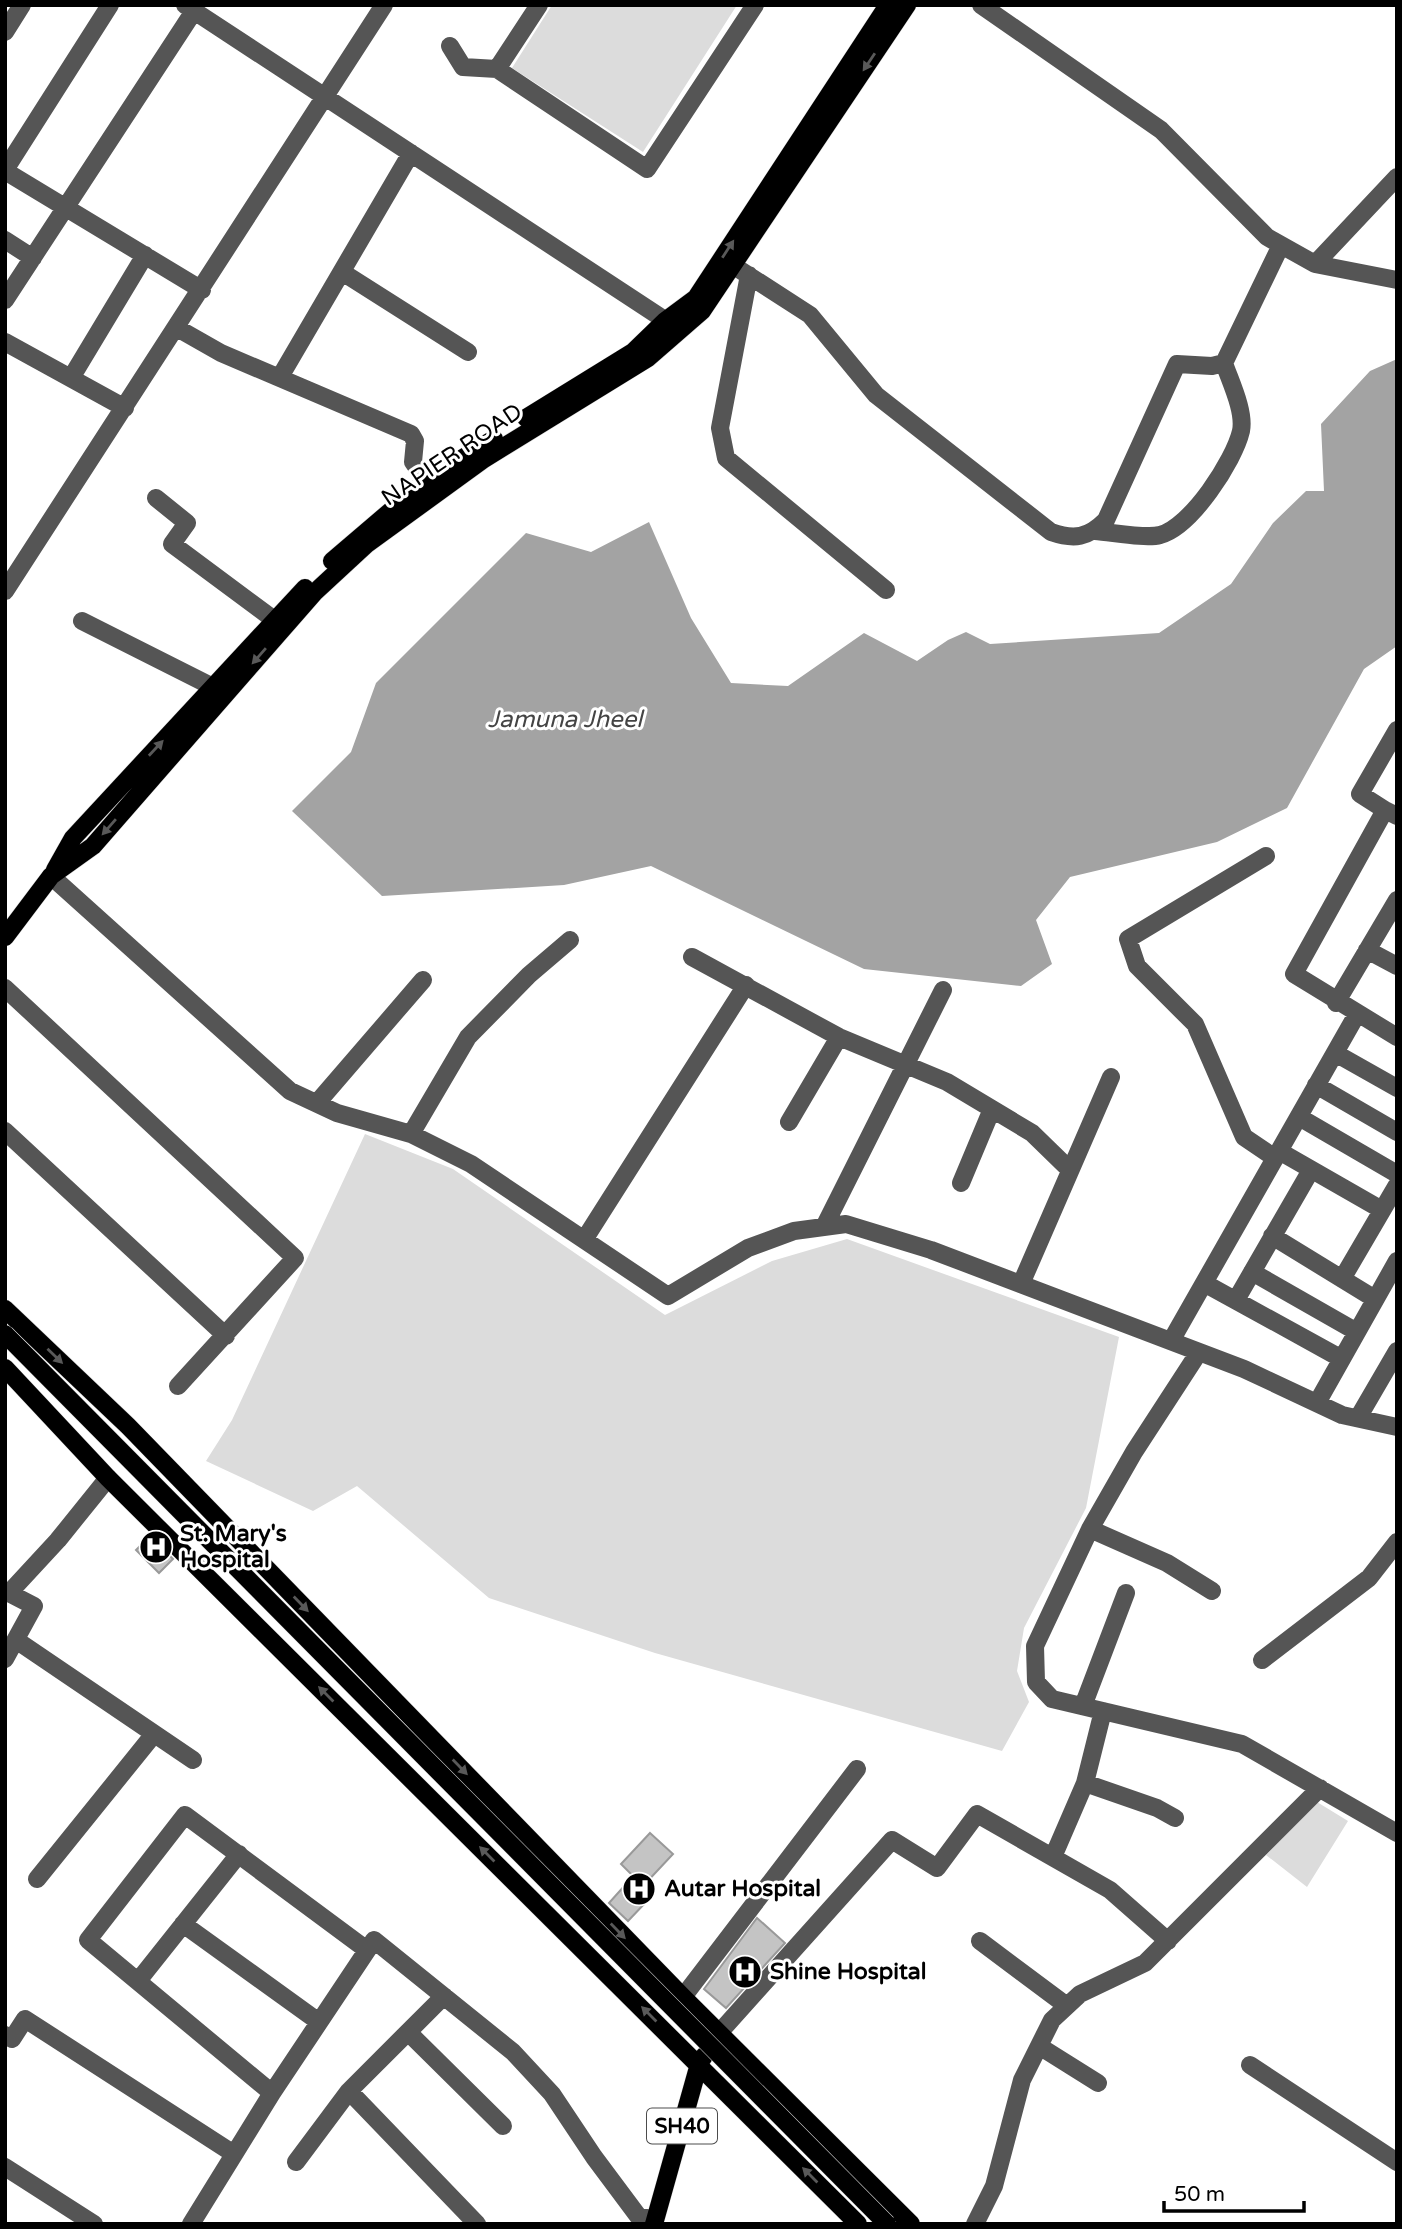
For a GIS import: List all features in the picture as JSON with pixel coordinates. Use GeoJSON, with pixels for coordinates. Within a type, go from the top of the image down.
{"type":"FeatureCollection","features":[{"type":"Feature","properties":{"kind":"main road","name":"NAPIER ROAD"},"geometry":{"type":"LineString","coordinates":[[5,937],[51,876],[93,846],[314,593],[367,544],[431,487],[484,459],[648,358],[673,326],[702,311],[741,271],[892,9]]}},
{"type":"Feature","properties":{"kind":"main road"},"geometry":{"type":"LineString","coordinates":[[673,326],[696,298],[892,9]]}},
{"type":"Feature","properties":{"kind":"main road"},"geometry":{"type":"LineString","coordinates":[[51,876],[73,838],[273,619],[355,538],[431,487]]}},
{"type":"Feature","properties":{"kind":"main road"},"geometry":{"type":"LineString","coordinates":[[5,1309],[128,1426],[683,1997],[911,2224]]}},
{"type":"Feature","properties":{"kind":"main road"},"geometry":{"type":"LineString","coordinates":[[5,1334],[887,2224]]}},
{"type":"Feature","properties":{"kind":"main road"},"geometry":{"type":"LineString","coordinates":[[5,1368],[108,1478],[858,2224]]}},
{"type":"Feature","properties":{"kind":"main road","name":"SH40"},"geometry":{"type":"LineString","coordinates":[[655,2222],[699,2064],[719,2033]]}},
{"type":"Feature","properties":{"kind":"street"},"geometry":{"type":"LineString","coordinates":[[5,32],[22,5]]}},
{"type":"Feature","properties":{"kind":"street"},"geometry":{"type":"LineString","coordinates":[[110,5],[5,171],[202,290]]}},
{"type":"Feature","properties":{"kind":"street"},"geometry":{"type":"LineString","coordinates":[[5,591],[327,98],[384,5]]}},
{"type":"Feature","properties":{"kind":"street"},"geometry":{"type":"LineString","coordinates":[[497,69],[539,5]]}},
{"type":"Feature","properties":{"kind":"street"},"geometry":{"type":"LineString","coordinates":[[450,46],[463,67],[497,69],[647,169],[755,5]]}},
{"type":"Feature","properties":{"kind":"street"},"geometry":{"type":"LineString","coordinates":[[981,5],[1161,130],[1266,237],[1315,264],[1397,280]]}},
{"type":"Feature","properties":{"kind":"street"},"geometry":{"type":"LineString","coordinates":[[5,300],[190,8],[673,326]]}},
{"type":"Feature","properties":{"kind":"street"},"geometry":{"type":"LineString","coordinates":[[280,377],[411,153]]}},
{"type":"Feature","properties":{"kind":"street"},"geometry":{"type":"LineString","coordinates":[[1315,264],[1397,177]]}},
{"type":"Feature","properties":{"kind":"street"},"geometry":{"type":"LineString","coordinates":[[5,240],[33,258]]}},
{"type":"Feature","properties":{"kind":"street"},"geometry":{"type":"LineString","coordinates":[[886,590],[726,458],[720,428],[741,271],[810,315],[876,395],[1051,532],[1069,538],[1095,531],[1160,535],[1186,519],[1212,490],[1241,429],[1236,398],[1224,363],[1281,245]]}},
{"type":"Feature","properties":{"kind":"street"},"geometry":{"type":"LineString","coordinates":[[71,378],[145,255]]}},
{"type":"Feature","properties":{"kind":"street"},"geometry":{"type":"LineString","coordinates":[[342,272],[468,352]]}},
{"type":"Feature","properties":{"kind":"street"},"geometry":{"type":"LineString","coordinates":[[177,327],[221,352],[411,434],[415,441],[413,462],[431,487]]}},
{"type":"Feature","properties":{"kind":"street"},"geometry":{"type":"LineString","coordinates":[[5,342],[125,408]]}},
{"type":"Feature","properties":{"kind":"street"},"geometry":{"type":"LineString","coordinates":[[1095,531],[1106,520],[1177,364],[1212,366],[1224,363]]}},
{"type":"Feature","properties":{"kind":"street"},"geometry":{"type":"LineString","coordinates":[[156,498],[187,523],[172,544],[273,619]]}},
{"type":"Feature","properties":{"kind":"street"},"geometry":{"type":"LineString","coordinates":[[82,621],[213,687]]}},
{"type":"Feature","properties":{"kind":"street"},"geometry":{"type":"LineString","coordinates":[[1397,730],[1360,794],[1391,813],[1294,974],[1336,1003],[1397,1037]]}},
{"type":"Feature","properties":{"kind":"street"},"geometry":{"type":"LineString","coordinates":[[1266,856],[1128,939],[1137,965],[1195,1024],[1244,1137],[1311,1170],[1382,1210]]}},
{"type":"Feature","properties":{"kind":"street"},"geometry":{"type":"LineString","coordinates":[[51,876],[289,1091],[337,1113],[411,1134],[471,1164],[668,1296],[748,1248],[794,1231],[846,1224],[931,1250],[1171,1341],[1317,1403],[1359,1418],[1397,1427]]}},
{"type":"Feature","properties":{"kind":"street"},"geometry":{"type":"LineString","coordinates":[[1336,1003],[1397,900]]}},
{"type":"Feature","properties":{"kind":"street"},"geometry":{"type":"LineString","coordinates":[[411,1134],[468,1037],[570,940]]}},
{"type":"Feature","properties":{"kind":"street"},"geometry":{"type":"LineString","coordinates":[[1367,950],[1397,966]]}},
{"type":"Feature","properties":{"kind":"street"},"geometry":{"type":"LineString","coordinates":[[692,957],[839,1037],[947,1082],[1032,1133],[1070,1170]]}},
{"type":"Feature","properties":{"kind":"street"},"geometry":{"type":"LineString","coordinates":[[317,1103],[423,980]]}},
{"type":"Feature","properties":{"kind":"street"},"geometry":{"type":"LineString","coordinates":[[584,1240],[746,985]]}},
{"type":"Feature","properties":{"kind":"street"},"geometry":{"type":"LineString","coordinates":[[5,988],[295,1258],[178,1386]]}},
{"type":"Feature","properties":{"kind":"street"},"geometry":{"type":"LineString","coordinates":[[824,1227],[943,990]]}},
{"type":"Feature","properties":{"kind":"street"},"geometry":{"type":"LineString","coordinates":[[1171,1341],[1357,1014]]}},
{"type":"Feature","properties":{"kind":"street"},"geometry":{"type":"LineString","coordinates":[[789,1122],[839,1037]]}},
{"type":"Feature","properties":{"kind":"street"},"geometry":{"type":"LineString","coordinates":[[1335,1053],[1397,1087]]}},
{"type":"Feature","properties":{"kind":"street"},"geometry":{"type":"LineString","coordinates":[[1021,1284],[1111,1077]]}},
{"type":"Feature","properties":{"kind":"street"},"geometry":{"type":"LineString","coordinates":[[1316,1085],[1397,1132]]}},
{"type":"Feature","properties":{"kind":"street"},"geometry":{"type":"LineString","coordinates":[[961,1183],[992,1109]]}},
{"type":"Feature","properties":{"kind":"street"},"geometry":{"type":"LineString","coordinates":[[1299,1117],[1397,1174]]}},
{"type":"Feature","properties":{"kind":"street"},"geometry":{"type":"LineString","coordinates":[[5,1131],[226,1336]]}},
{"type":"Feature","properties":{"kind":"street"},"geometry":{"type":"LineString","coordinates":[[1236,1300],[1311,1170]]}},
{"type":"Feature","properties":{"kind":"street"},"geometry":{"type":"LineString","coordinates":[[1342,1279],[1397,1185]]}},
{"type":"Feature","properties":{"kind":"street"},"geometry":{"type":"LineString","coordinates":[[1272,1236],[1375,1299]]}},
{"type":"Feature","properties":{"kind":"street"},"geometry":{"type":"LineString","coordinates":[[1317,1403],[1397,1261]]}},
{"type":"Feature","properties":{"kind":"street"},"geometry":{"type":"LineString","coordinates":[[1252,1272],[1357,1332]]}},
{"type":"Feature","properties":{"kind":"street"},"geometry":{"type":"LineString","coordinates":[[1204,1283],[1342,1359]]}},
{"type":"Feature","properties":{"kind":"street"},"geometry":{"type":"LineString","coordinates":[[1359,1418],[1397,1351]]}},
{"type":"Feature","properties":{"kind":"street"},"geometry":{"type":"LineString","coordinates":[[1199,1352],[1090,1529],[1035,1646],[1036,1682],[1052,1699],[1242,1744],[1397,1833]]}},
{"type":"Feature","properties":{"kind":"street"},"geometry":{"type":"LineString","coordinates":[[5,1659],[34,1606],[7,1592],[58,1540],[108,1478]]}},
{"type":"Feature","properties":{"kind":"street"},"geometry":{"type":"LineString","coordinates":[[1090,1529],[1167,1563],[1212,1591]]}},
{"type":"Feature","properties":{"kind":"street"},"geometry":{"type":"LineString","coordinates":[[1262,1660],[1369,1578],[1397,1542]]}},
{"type":"Feature","properties":{"kind":"street"},"geometry":{"type":"LineString","coordinates":[[1083,1706],[1126,1593]]}},
{"type":"Feature","properties":{"kind":"street"},"geometry":{"type":"LineString","coordinates":[[16,1640],[193,1760]]}},
{"type":"Feature","properties":{"kind":"street"},"geometry":{"type":"LineString","coordinates":[[1053,1857],[1085,1783],[1103,1711]]}},
{"type":"Feature","properties":{"kind":"street"},"geometry":{"type":"LineString","coordinates":[[37,1879],[154,1734]]}},
{"type":"Feature","properties":{"kind":"street"},"geometry":{"type":"LineString","coordinates":[[683,1997],[857,1769]]}},
{"type":"Feature","properties":{"kind":"street"},"geometry":{"type":"LineString","coordinates":[[1085,1783],[1157,1808],[1175,1818]]}},
{"type":"Feature","properties":{"kind":"street"},"geometry":{"type":"LineString","coordinates":[[975,2224],[993,2186],[1022,2080],[1052,2020],[1080,1994],[1145,1963],[1320,1788]]}},
{"type":"Feature","properties":{"kind":"street"},"geometry":{"type":"LineString","coordinates":[[719,2033],[892,1840],[937,1868],[977,1814],[1110,1890],[1168,1941]]}},
{"type":"Feature","properties":{"kind":"street"},"geometry":{"type":"LineString","coordinates":[[272,2093],[88,1940],[185,1815],[367,1950]]}},
{"type":"Feature","properties":{"kind":"street"},"geometry":{"type":"LineString","coordinates":[[138,1981],[239,1854]]}},
{"type":"Feature","properties":{"kind":"street"},"geometry":{"type":"LineString","coordinates":[[183,1924],[319,2022]]}},
{"type":"Feature","properties":{"kind":"street"},"geometry":{"type":"LineString","coordinates":[[191,2224],[272,2093],[374,1940],[513,2052],[552,2094],[593,2157],[638,2216],[655,2222]]}},
{"type":"Feature","properties":{"kind":"street"},"geometry":{"type":"LineString","coordinates":[[980,1941],[1066,2006]]}},
{"type":"Feature","properties":{"kind":"street"},"geometry":{"type":"LineString","coordinates":[[296,2162],[349,2091],[444,1996]]}},
{"type":"Feature","properties":{"kind":"street"},"geometry":{"type":"LineString","coordinates":[[5,2035],[12,2039],[25,2019],[234,2154]]}},
{"type":"Feature","properties":{"kind":"street"},"geometry":{"type":"LineString","coordinates":[[408,2032],[503,2126]]}},
{"type":"Feature","properties":{"kind":"street"},"geometry":{"type":"LineString","coordinates":[[1039,2046],[1098,2083]]}},
{"type":"Feature","properties":{"kind":"street"},"geometry":{"type":"LineString","coordinates":[[1250,2065],[1397,2162]]}},
{"type":"Feature","properties":{"kind":"street"},"geometry":{"type":"LineString","coordinates":[[349,2091],[477,2224]]}},
{"type":"Feature","properties":{"kind":"street"},"geometry":{"type":"LineString","coordinates":[[5,2167],[94,2224]]}},
{"type":"Feature","properties":{"kind":"shaded area"},"geometry":{"type":"Polygon","coordinates":[[[552,5],[737,5],[643,152],[512,68],[552,5]]]}},
{"type":"Feature","properties":{"kind":"shaded area"},"geometry":{"type":"Polygon","coordinates":[[[365,1134],[453,1169],[665,1315],[772,1261],[847,1239],[1119,1337],[1086,1508],[1024,1628],[1017,1671],[1029,1702],[1002,1751],[655,1653],[489,1598],[357,1486],[313,1511],[206,1461],[232,1420],[365,1134]]]}},
{"type":"Feature","properties":{"kind":"shaded area"},"geometry":{"type":"Polygon","coordinates":[[[1317,1802],[1348,1821],[1307,1887],[1266,1855],[1317,1802]]]}},
{"type":"Feature","properties":{"kind":"water","name":"Jamuna Jheel"},"geometry":{"type":"Polygon","coordinates":[[[1397,359],[1397,646],[1364,669],[1287,808],[1217,842],[1070,877],[1036,920],[1052,964],[1021,986],[864,969],[651,866],[564,885],[382,896],[292,811],[351,752],[376,683],[526,533],[591,552],[649,522],[691,618],[731,683],[788,686],[864,633],[917,661],[948,640],[966,632],[990,644],[1159,633],[1231,584],[1273,523],[1306,491],[1324,491],[1321,424],[1370,371],[1397,359]]]}},
{"type":"Feature","properties":{"kind":"building"},"geometry":{"type":"Polygon","coordinates":[[[150,1536],[173,1559],[159,1573],[136,1550],[150,1536]]]}},
{"type":"Feature","properties":{"kind":"building"},"geometry":{"type":"Polygon","coordinates":[[[650,1833],[673,1854],[643,1886],[621,1864],[650,1833]]]}},
{"type":"Feature","properties":{"kind":"building"},"geometry":{"type":"Polygon","coordinates":[[[627,1883],[647,1901],[628,1921],[609,1903],[627,1883]]]}},
{"type":"Feature","properties":{"kind":"building"},"geometry":{"type":"Polygon","coordinates":[[[757,1918],[785,1943],[726,2008],[704,1989],[757,1918]]]}},
{"type":"Feature","properties":{"kind":"place","name":"St. Mary's Hospital"},"geometry":{"type":"Point","coordinates":[156,1547]}},
{"type":"Feature","properties":{"kind":"place","name":"Autar Hospital"},"geometry":{"type":"Point","coordinates":[639,1889]}},
{"type":"Feature","properties":{"kind":"place","name":"Shine Hospital"},"geometry":{"type":"Point","coordinates":[745,1972]}}]}
